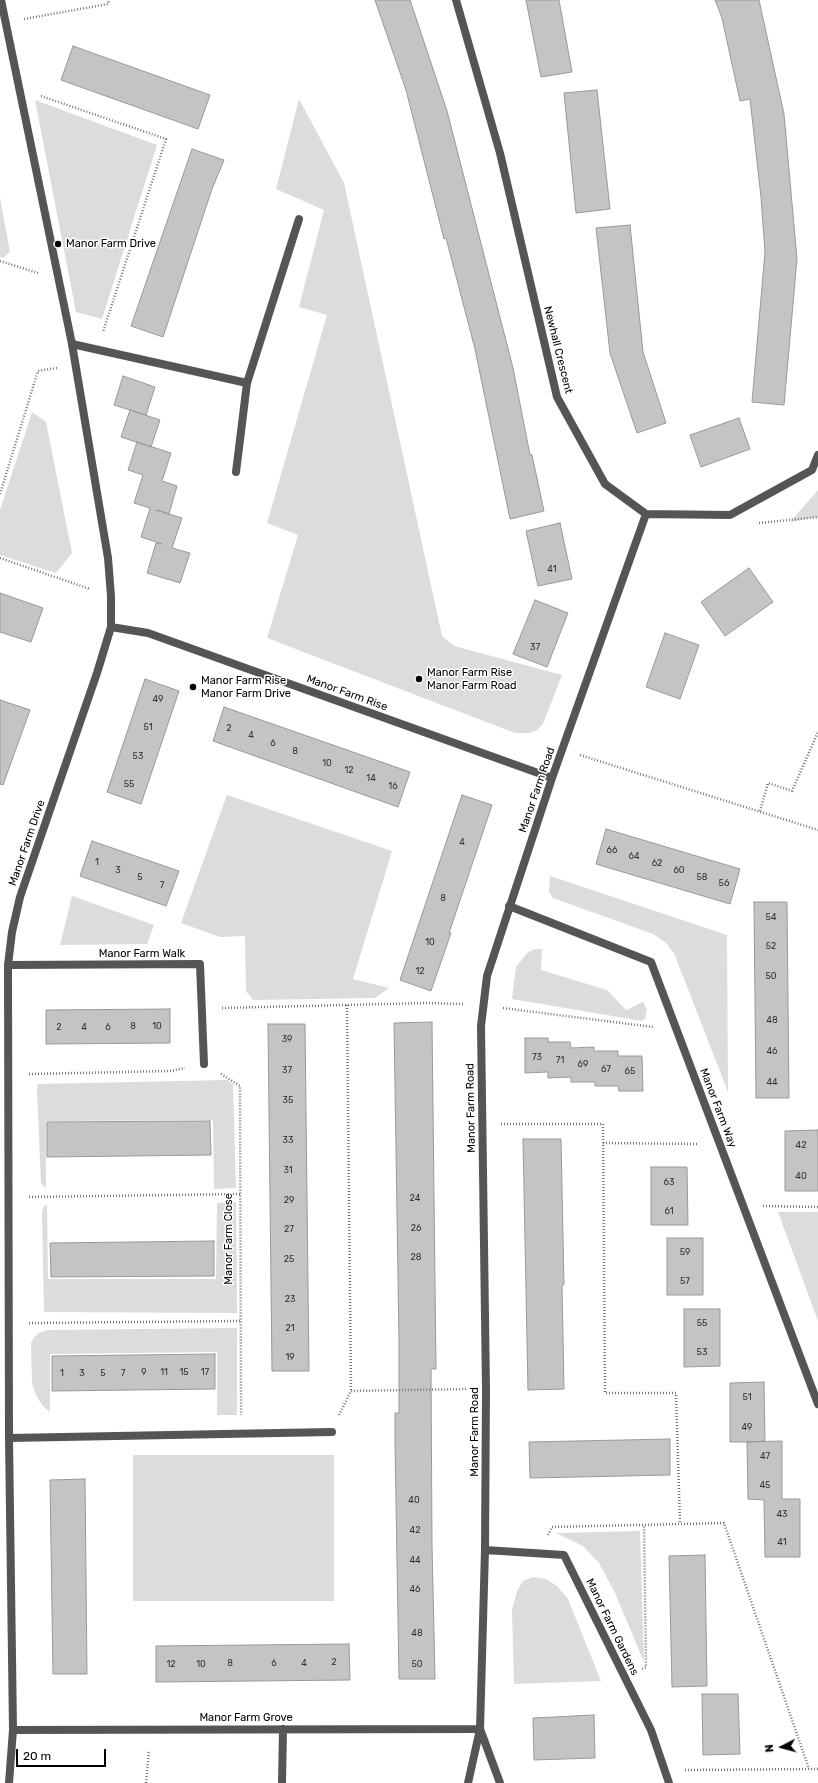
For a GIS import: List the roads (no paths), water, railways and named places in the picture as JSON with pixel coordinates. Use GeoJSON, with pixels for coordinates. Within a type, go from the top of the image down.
{"type":"FeatureCollection","features":[{"type":"Feature","properties":{"kind":"street","name":"Manor Farm Drive"},"geometry":{"type":"LineString","coordinates":[[1,0],[72,344],[108,558],[111,596],[111,627],[97,673],[20,897],[12,932],[8,965],[9,1438],[13,1730],[9,1783]]}},
{"type":"Feature","properties":{"kind":"street","name":"Newhall Crescent"},"geometry":{"type":"LineString","coordinates":[[456,0],[500,152],[557,397],[605,484],[646,514]]}},
{"type":"Feature","properties":{"kind":"street"},"geometry":{"type":"LineString","coordinates":[[236,472],[247,383],[299,219]]}},
{"type":"Feature","properties":{"kind":"street"},"geometry":{"type":"LineString","coordinates":[[72,344],[247,383]]}},
{"type":"Feature","properties":{"kind":"street"},"geometry":{"type":"LineString","coordinates":[[646,514],[730,515],[812,470],[818,455]]}},
{"type":"Feature","properties":{"kind":"street","name":"Manor Farm Road"},"geometry":{"type":"LineString","coordinates":[[480,1729],[485,1550],[486,1389],[481,1026],[487,976],[552,778],[646,514]]}},
{"type":"Feature","properties":{"kind":"street","name":"Manor Farm Rise"},"geometry":{"type":"LineString","coordinates":[[111,627],[148,633],[552,778]]}},
{"type":"Feature","properties":{"kind":"street","name":"Manor Farm Way"},"geometry":{"type":"LineString","coordinates":[[509,906],[651,962],[818,1404]]}},
{"type":"Feature","properties":{"kind":"street","name":"Manor Farm Walk"},"geometry":{"type":"LineString","coordinates":[[8,965],[200,964],[204,1064]]}},
{"type":"Feature","properties":{"kind":"street"},"geometry":{"type":"LineString","coordinates":[[9,1438],[332,1432]]}},
{"type":"Feature","properties":{"kind":"street","name":"Manor Farm Gardens"},"geometry":{"type":"LineString","coordinates":[[485,1550],[564,1555],[651,1730],[669,1783]]}},
{"type":"Feature","properties":{"kind":"street"},"geometry":{"type":"LineString","coordinates":[[282,1783],[283,1729]]}},
{"type":"Feature","properties":{"kind":"street"},"geometry":{"type":"LineString","coordinates":[[468,1783],[480,1729]]}},
{"type":"Feature","properties":{"kind":"street"},"geometry":{"type":"LineString","coordinates":[[480,1729],[500,1783]]}},
{"type":"Feature","properties":{"kind":"street","name":"Manor Farm Grove"},"geometry":{"type":"LineString","coordinates":[[13,1730],[480,1729]]}},
{"type":"Feature","properties":{"kind":"place","name":"Manor Farm Drive"},"geometry":{"type":"Point","coordinates":[58,244]}},
{"type":"Feature","properties":{"kind":"place","name":"Manor Farm Rise Manor Farm Road"},"geometry":{"type":"Point","coordinates":[419,679]}},
{"type":"Feature","properties":{"kind":"place","name":"Manor Farm Rise Manor Farm Drive"},"geometry":{"type":"Point","coordinates":[193,687]}}]}
